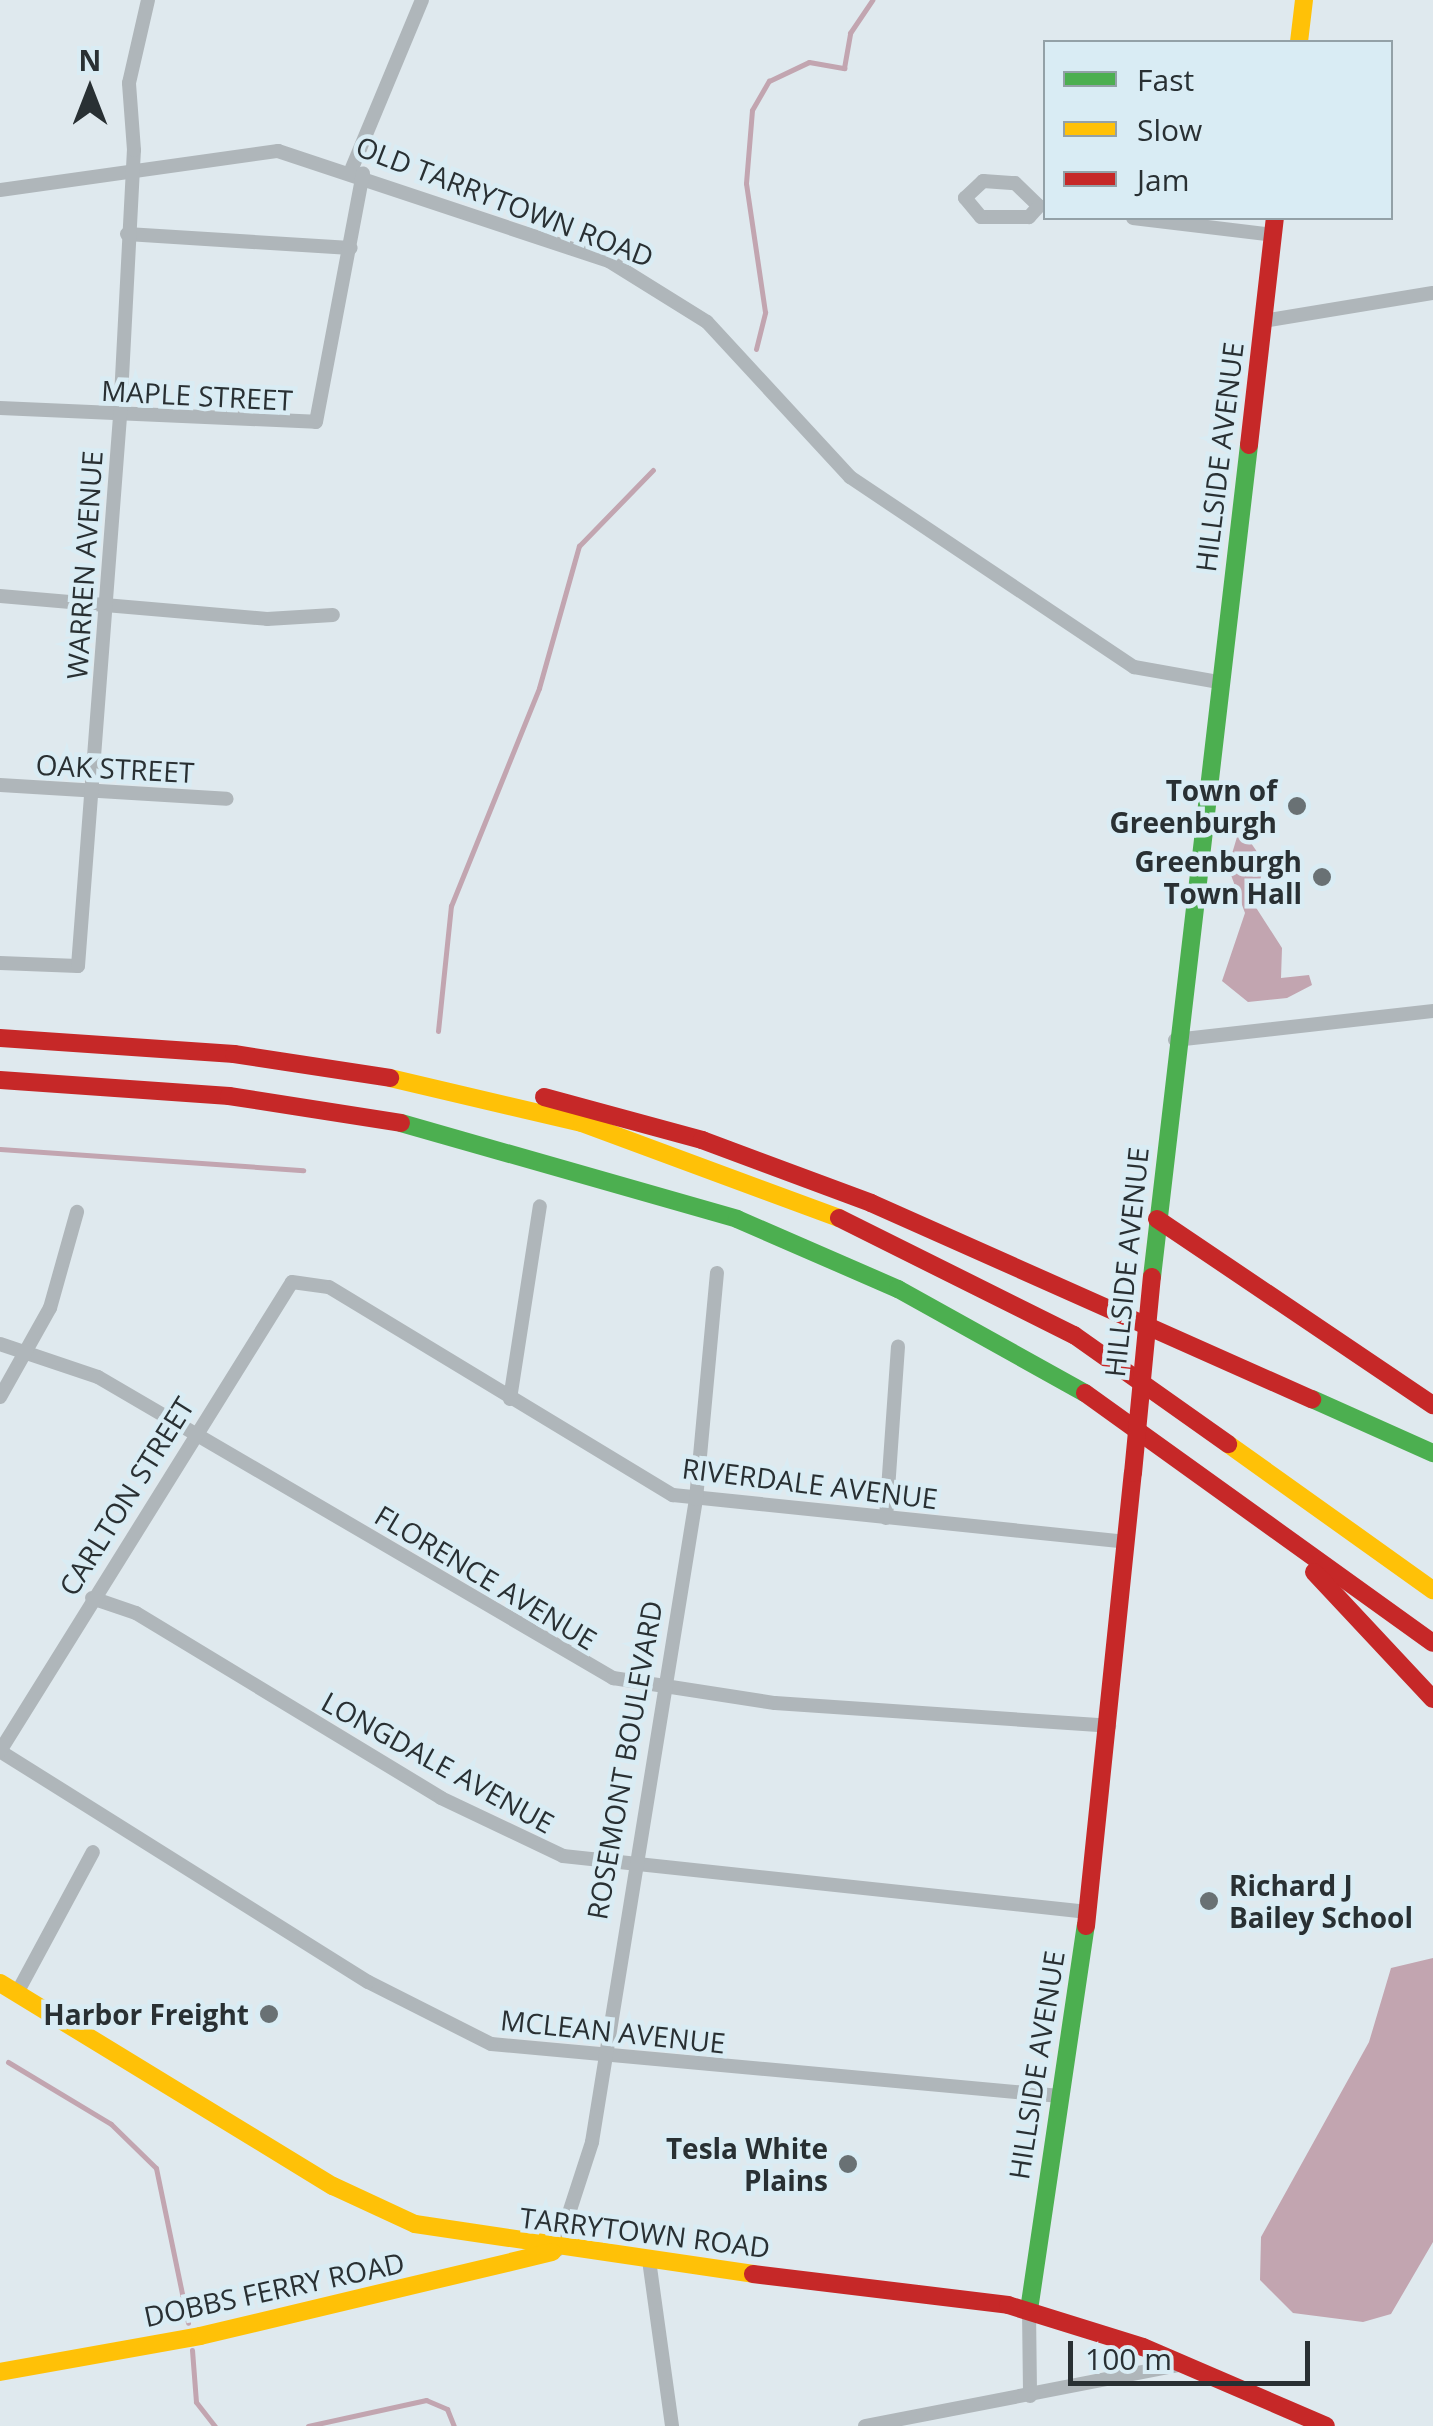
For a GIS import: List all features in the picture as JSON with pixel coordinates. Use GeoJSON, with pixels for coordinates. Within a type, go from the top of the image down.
{"type":"FeatureCollection","features":[{"type":"Feature","properties":{"kind":"main road"},"geometry":{"type":"LineString","coordinates":[[1299,40],[1304,0]]}},
{"type":"Feature","properties":{"kind":"main road","name":"HILLSIDE AVENUE"},"geometry":{"type":"LineString","coordinates":[[1029,2310],[1088,1912],[1175,1040],[1274,226]]}},
{"type":"Feature","properties":{"kind":"main road"},"geometry":{"type":"LineString","coordinates":[[0,1038],[351,1070],[585,1106],[760,1160],[1433,1454]]}},
{"type":"Feature","properties":{"kind":"main road"},"geometry":{"type":"LineString","coordinates":[[351,1070],[640,1140],[916,1251],[1137,1374],[1433,1590]]}},
{"type":"Feature","properties":{"kind":"main road"},"geometry":{"type":"LineString","coordinates":[[0,1080],[325,1110],[627,1181],[792,1242],[950,1315],[1199,1468],[1433,1643]]}},
{"type":"Feature","properties":{"kind":"main road"},"geometry":{"type":"LineString","coordinates":[[1157,1219],[1433,1404]]}},
{"type":"Feature","properties":{"kind":"main road"},"geometry":{"type":"LineString","coordinates":[[1199,1468],[1369,1622],[1433,1699]]}},
{"type":"Feature","properties":{"kind":"main road","name":"TARRYTOWN ROAD"},"geometry":{"type":"LineString","coordinates":[[0,1983],[359,2200],[443,2231],[558,2250],[1029,2310],[1183,2364],[1326,2426]]}},
{"type":"Feature","properties":{"kind":"main road","name":"DOBBS FERRY ROAD"},"geometry":{"type":"LineString","coordinates":[[0,2372],[200,2336],[558,2250]]}},
{"type":"Feature","properties":{"kind":"street","name":"WARREN AVENUE"},"geometry":{"type":"LineString","coordinates":[[0,963],[78,966],[120,416],[133,166],[129,84],[148,0]]}},
{"type":"Feature","properties":{"kind":"street","name":"MAPLE STREET"},"geometry":{"type":"LineString","coordinates":[[0,408],[316,422],[351,248],[357,171],[422,0]]}},
{"type":"Feature","properties":{"kind":"street","name":"OLD TARRYTOWN ROAD"},"geometry":{"type":"LineString","coordinates":[[0,190],[245,150],[357,171],[659,286],[707,322],[850,477],[1134,667],[1218,682]]}},
{"type":"Feature","properties":{"kind":"street"},"geometry":{"type":"LineString","coordinates":[[1014,183],[1042,206],[1029,217],[996,221],[969,209],[967,189],[1014,183]]}},
{"type":"Feature","properties":{"kind":"street"},"geometry":{"type":"LineString","coordinates":[[1168,220],[1274,226]]}},
{"type":"Feature","properties":{"kind":"street"},"geometry":{"type":"LineString","coordinates":[[127,234],[351,248]]}},
{"type":"Feature","properties":{"kind":"street"},"geometry":{"type":"LineString","coordinates":[[1263,321],[1433,294]]}},
{"type":"Feature","properties":{"kind":"street"},"geometry":{"type":"LineString","coordinates":[[0,596],[266,618],[333,614]]}},
{"type":"Feature","properties":{"kind":"street","name":"OAK STREET"},"geometry":{"type":"LineString","coordinates":[[0,785],[92,794],[227,799]]}},
{"type":"Feature","properties":{"kind":"street"},"geometry":{"type":"LineString","coordinates":[[1175,1040],[1433,1011]]}},
{"type":"Feature","properties":{"kind":"street"},"geometry":{"type":"LineString","coordinates":[[510,1399],[540,1206]]}},
{"type":"Feature","properties":{"kind":"street"},"geometry":{"type":"LineString","coordinates":[[0,1398],[50,1308],[77,1212]]}},
{"type":"Feature","properties":{"kind":"street","name":"ROSEMONT BOULEVARD"},"geometry":{"type":"LineString","coordinates":[[558,2250],[592,2142],[630,1869],[696,1499],[717,1273]]}},
{"type":"Feature","properties":{"kind":"street","name":"RIVERDALE AVENUE"},"geometry":{"type":"LineString","coordinates":[[304,1282],[328,1287],[650,1485],[696,1499],[1127,1542]]}},
{"type":"Feature","properties":{"kind":"street","name":"CARLTON STREET"},"geometry":{"type":"LineString","coordinates":[[0,1750],[283,1286],[304,1282]]}},
{"type":"Feature","properties":{"kind":"street","name":"FLORENCE AVENUE"},"geometry":{"type":"LineString","coordinates":[[0,1344],[98,1377],[553,1651],[660,1688],[1109,1726]]}},
{"type":"Feature","properties":{"kind":"street"},"geometry":{"type":"LineString","coordinates":[[886,1518],[898,1346]]}},
{"type":"Feature","properties":{"kind":"street","name":"LONGDALE AVENUE"},"geometry":{"type":"LineString","coordinates":[[92,1598],[136,1612],[528,1844],[630,1869],[1088,1912]]}},
{"type":"Feature","properties":{"kind":"street","name":"MCLEAN AVENUE"},"geometry":{"type":"LineString","coordinates":[[0,1750],[456,2032],[601,2058],[1060,2096]]}},
{"type":"Feature","properties":{"kind":"street"},"geometry":{"type":"LineString","coordinates":[[17,1993],[93,1852]]}},
{"type":"Feature","properties":{"kind":"street"},"geometry":{"type":"LineString","coordinates":[[649,2260],[672,2426]]}},
{"type":"Feature","properties":{"kind":"street"},"geometry":{"type":"LineString","coordinates":[[1029,2310],[1030,2396]]}},
{"type":"Feature","properties":{"kind":"street"},"geometry":{"type":"LineString","coordinates":[[865,2426],[1183,2364]]}},
{"type":"Feature","properties":{"kind":"shaded area"},"geometry":{"type":"Polygon","coordinates":[[[1240,827],[1264,862],[1255,906],[1282,948],[1281,978],[1309,975],[1312,985],[1287,998],[1248,1002],[1222,981],[1245,913],[1228,867],[1240,827]]]}},
{"type":"Feature","properties":{"kind":"shaded area"},"geometry":{"type":"Polygon","coordinates":[[[1433,1958],[1433,2242],[1391,2314],[1363,2322],[1293,2313],[1260,2280],[1261,2237],[1369,2042],[1391,1968],[1433,1958]]]}},
{"type":"Feature","properties":{"kind":"waterway"},"geometry":{"type":"LineString","coordinates":[[756,349],[765,312],[746,183],[752,110],[769,81],[809,62],[844,68],[850,33],[872,0]]}},
{"type":"Feature","properties":{"kind":"waterway"},"geometry":{"type":"LineString","coordinates":[[438,1031],[451,906],[539,688],[579,546],[653,470]]}},
{"type":"Feature","properties":{"kind":"waterway"},"geometry":{"type":"LineString","coordinates":[[0,1149],[303,1170]]}},
{"type":"Feature","properties":{"kind":"waterway"},"geometry":{"type":"LineString","coordinates":[[8,2062],[111,2124],[156,2168],[188,2323]]}},
{"type":"Feature","properties":{"kind":"waterway"},"geometry":{"type":"LineString","coordinates":[[192,2350],[196,2402],[215,2426]]}},
{"type":"Feature","properties":{"kind":"waterway"},"geometry":{"type":"LineString","coordinates":[[308,2426],[426,2400],[447,2409],[454,2426]]}},
{"type":"Feature","properties":{"kind":"traffic: fast"},"geometry":{"type":"LineString","coordinates":[[1152,1277],[1249,445]]}},
{"type":"Feature","properties":{"kind":"traffic: fast"},"geometry":{"type":"LineString","coordinates":[[401,1123],[737,1219],[898,1289],[1085,1393]]}},
{"type":"Feature","properties":{"kind":"traffic: fast"},"geometry":{"type":"LineString","coordinates":[[1312,1399],[1433,1453]]}},
{"type":"Feature","properties":{"kind":"traffic: fast"},"geometry":{"type":"LineString","coordinates":[[1029,2310],[1086,1926]]}},
{"type":"Feature","properties":{"kind":"traffic: slow"},"geometry":{"type":"LineString","coordinates":[[1299,40],[1304,0]]}},
{"type":"Feature","properties":{"kind":"traffic: slow"},"geometry":{"type":"LineString","coordinates":[[390,1078],[582,1123],[839,1218]]}},
{"type":"Feature","properties":{"kind":"traffic: slow"},"geometry":{"type":"LineString","coordinates":[[1228,1444],[1433,1590]]}},
{"type":"Feature","properties":{"kind":"traffic: slow"},"geometry":{"type":"LineString","coordinates":[[0,1983],[333,2186],[415,2224],[753,2274]]}},
{"type":"Feature","properties":{"kind":"traffic: slow"},"geometry":{"type":"LineString","coordinates":[[0,2372],[200,2336],[552,2252]]}},
{"type":"Feature","properties":{"kind":"traffic: jam"},"geometry":{"type":"LineString","coordinates":[[1249,445],[1275,220]]}},
{"type":"Feature","properties":{"kind":"traffic: jam"},"geometry":{"type":"LineString","coordinates":[[0,1038],[234,1054],[390,1078]]}},
{"type":"Feature","properties":{"kind":"traffic: jam"},"geometry":{"type":"LineString","coordinates":[[0,1080],[229,1096],[401,1123]]}},
{"type":"Feature","properties":{"kind":"traffic: jam"},"geometry":{"type":"LineString","coordinates":[[544,1097],[702,1140],[871,1203],[1312,1399]]}},
{"type":"Feature","properties":{"kind":"traffic: jam"},"geometry":{"type":"LineString","coordinates":[[839,1218],[1074,1335],[1228,1444]]}},
{"type":"Feature","properties":{"kind":"traffic: jam"},"geometry":{"type":"LineString","coordinates":[[1157,1219],[1433,1405]]}},
{"type":"Feature","properties":{"kind":"traffic: jam"},"geometry":{"type":"LineString","coordinates":[[1133,1473],[1152,1277]]}},
{"type":"Feature","properties":{"kind":"traffic: jam"},"geometry":{"type":"LineString","coordinates":[[1085,1393],[1433,1643]]}},
{"type":"Feature","properties":{"kind":"traffic: jam"},"geometry":{"type":"LineString","coordinates":[[1086,1926],[1133,1473]]}},
{"type":"Feature","properties":{"kind":"traffic: jam"},"geometry":{"type":"LineString","coordinates":[[1314,1572],[1433,1699]]}},
{"type":"Feature","properties":{"kind":"traffic: jam"},"geometry":{"type":"LineString","coordinates":[[753,2274],[1008,2305],[1143,2347],[1326,2426]]}},
{"type":"Feature","properties":{"kind":"place","name":"Town of Greenburgh"},"geometry":{"type":"Point","coordinates":[1297,806]}},
{"type":"Feature","properties":{"kind":"place","name":"Greenburgh Town Hall"},"geometry":{"type":"Point","coordinates":[1322,877]}},
{"type":"Feature","properties":{"kind":"place","name":"Richard J Bailey School"},"geometry":{"type":"Point","coordinates":[1209,1901]}},
{"type":"Feature","properties":{"kind":"place","name":"Harbor Freight"},"geometry":{"type":"Point","coordinates":[269,2014]}},
{"type":"Feature","properties":{"kind":"place","name":"Tesla White Plains"},"geometry":{"type":"Point","coordinates":[848,2164]}}]}
